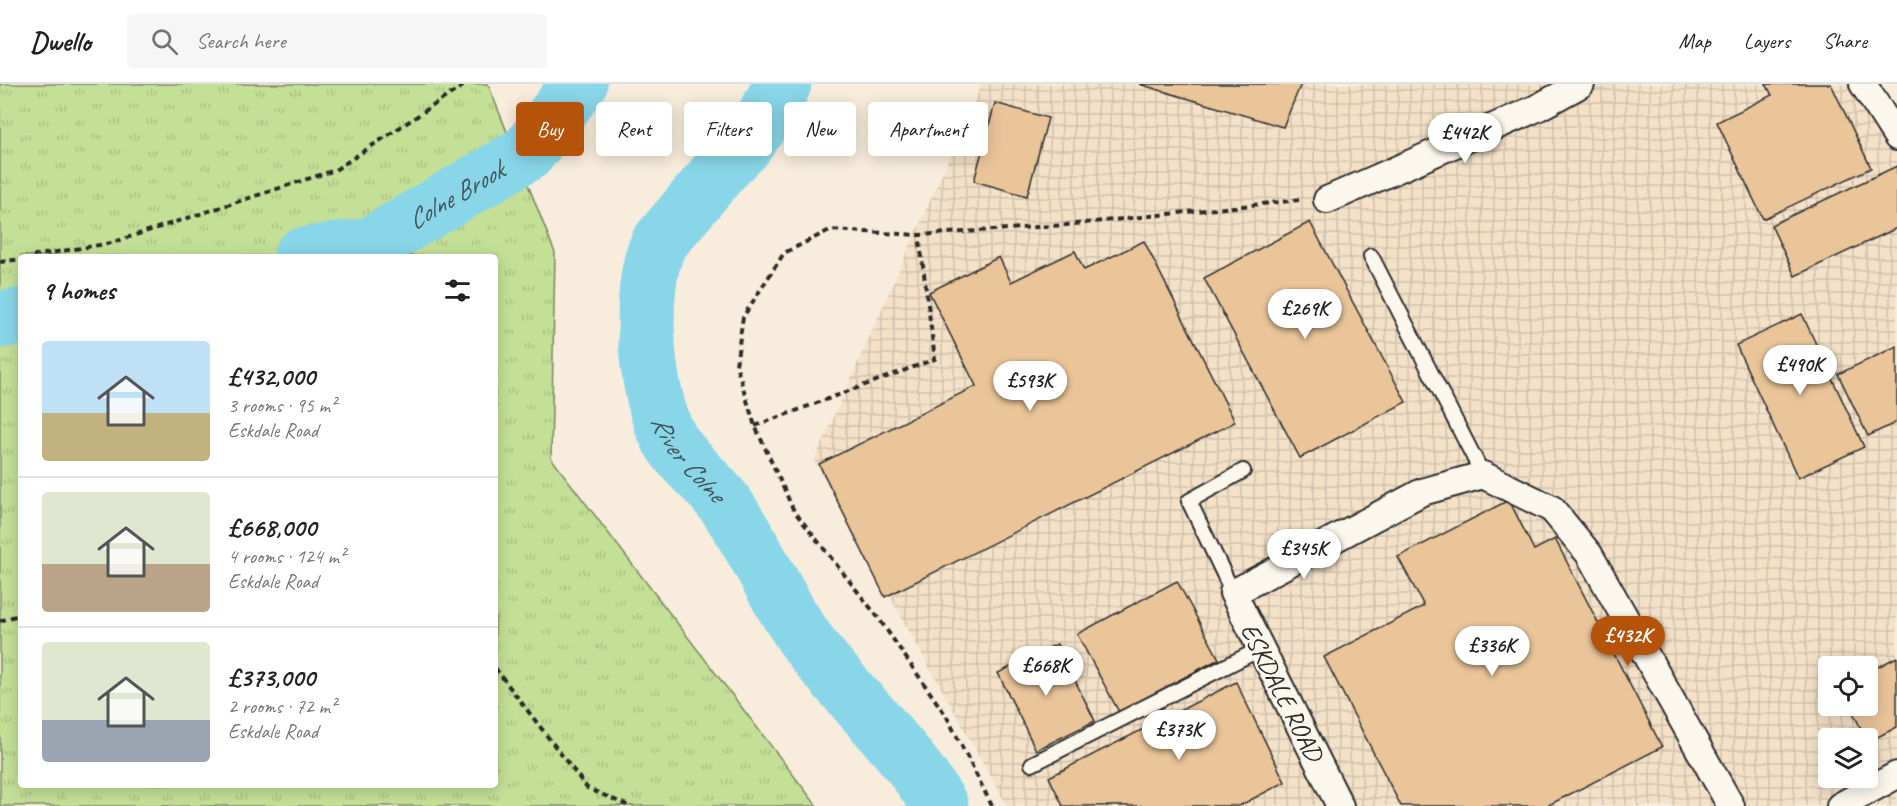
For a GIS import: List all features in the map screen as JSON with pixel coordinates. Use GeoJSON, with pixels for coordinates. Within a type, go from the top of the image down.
{"type":"FeatureCollection","features":[{"type":"Feature","properties":{"kind":"street"},"geometry":{"type":"LineString","coordinates":[[1327,200],[1537,108],[1581,84]]}},
{"type":"Feature","properties":{"kind":"street"},"geometry":{"type":"LineString","coordinates":[[1863,84],[1897,137]]}},
{"type":"Feature","properties":{"kind":"street"},"geometry":{"type":"LineString","coordinates":[[1483,475],[1552,509],[1589,554],[1731,806]]}},
{"type":"Feature","properties":{"kind":"street","name":"ESKDALE ROAD"},"geometry":{"type":"LineString","coordinates":[[1340,806],[1233,593],[1422,492],[1483,475]]}},
{"type":"Feature","properties":{"kind":"street"},"geometry":{"type":"LineString","coordinates":[[1840,806],[1897,775]]}},
{"type":"Feature","properties":{"kind":"lane"},"geometry":{"type":"LineString","coordinates":[[1371,256],[1483,475]]}},
{"type":"Feature","properties":{"kind":"lane"},"geometry":{"type":"LineString","coordinates":[[1233,593],[1189,501],[1243,471]]}},
{"type":"Feature","properties":{"kind":"lane"},"geometry":{"type":"LineString","coordinates":[[1032,764],[1260,649]]}},
{"type":"Feature","properties":{"kind":"path"},"geometry":{"type":"LineString","coordinates":[[45,254],[111,243],[335,170],[466,84]]}},
{"type":"Feature","properties":{"kind":"path"},"geometry":{"type":"LineString","coordinates":[[992,806],[947,717],[877,616],[794,511],[755,426],[736,364],[743,317],[784,253],[831,230],[919,235],[1066,225],[1284,200]]}},
{"type":"Feature","properties":{"kind":"path"},"geometry":{"type":"LineString","coordinates":[[755,426],[935,359],[919,235]]}},
{"type":"Feature","properties":{"kind":"path"},"geometry":{"type":"LineString","coordinates":[[0,262],[18,259]]}},
{"type":"Feature","properties":{"kind":"path"},"geometry":{"type":"LineString","coordinates":[[0,621],[18,615]]}},
{"type":"Feature","properties":{"kind":"path"},"geometry":{"type":"LineString","coordinates":[[498,672],[587,788],[629,806]]}},
{"type":"Feature","properties":{"kind":"shaded area"},"geometry":{"type":"Polygon","coordinates":[[[982,84],[1857,84],[1897,115],[1897,806],[1007,806],[814,461],[950,156],[988,156],[988,102],[974,102],[982,84]]]}},
{"type":"Feature","properties":{"kind":"green space"},"geometry":{"type":"Polygon","coordinates":[[[0,84],[488,84],[555,253],[551,458],[817,806],[0,806],[0,84]]]}},
{"type":"Feature","properties":{"kind":"building"},"geometry":{"type":"Polygon","coordinates":[[[1139,84],[1301,84],[1283,127],[1139,84]]]}},
{"type":"Feature","properties":{"kind":"building"},"geometry":{"type":"Polygon","coordinates":[[[1766,84],[1831,84],[1871,168],[1763,219],[1717,122],[1772,95],[1766,84]]]}},
{"type":"Feature","properties":{"kind":"building"},"geometry":{"type":"Polygon","coordinates":[[[995,103],[1048,118],[1027,196],[974,181],[981,156],[988,156],[988,129],[995,103]]]}},
{"type":"Feature","properties":{"kind":"building"},"geometry":{"type":"Polygon","coordinates":[[[1897,166],[1897,228],[1795,276],[1771,225],[1897,166]]]}},
{"type":"Feature","properties":{"kind":"building"},"geometry":{"type":"Polygon","coordinates":[[[1310,222],[1406,402],[1300,458],[1204,278],[1310,222]]]}},
{"type":"Feature","properties":{"kind":"building"},"geometry":{"type":"Polygon","coordinates":[[[1144,241],[1235,422],[885,597],[819,464],[976,386],[929,292],[999,257],[1011,282],[1075,251],[1084,270],[1144,241]]]}},
{"type":"Feature","properties":{"kind":"building"},"geometry":{"type":"Polygon","coordinates":[[[1802,314],[1864,447],[1798,478],[1736,345],[1802,314]]]}},
{"type":"Feature","properties":{"kind":"building"},"geometry":{"type":"Polygon","coordinates":[[[1897,346],[1897,422],[1868,436],[1838,374],[1897,346]]]}},
{"type":"Feature","properties":{"kind":"building"},"geometry":{"type":"Polygon","coordinates":[[[1509,500],[1534,550],[1555,539],[1662,747],[1547,806],[1401,806],[1324,657],[1424,606],[1398,557],[1509,500]]]}},
{"type":"Feature","properties":{"kind":"building"},"geometry":{"type":"Polygon","coordinates":[[[1177,581],[1219,659],[1119,712],[1077,634],[1177,581]]]}},
{"type":"Feature","properties":{"kind":"building"},"geometry":{"type":"Polygon","coordinates":[[[1057,644],[1095,721],[1036,750],[998,673],[1057,644]]]}},
{"type":"Feature","properties":{"kind":"building"},"geometry":{"type":"Polygon","coordinates":[[[1897,657],[1897,727],[1878,737],[1878,728],[1861,728],[1855,716],[1878,716],[1878,667],[1897,657]]]}},
{"type":"Feature","properties":{"kind":"building"},"geometry":{"type":"Polygon","coordinates":[[[1236,682],[1285,782],[1239,806],[1063,806],[1049,777],[1236,682]]]}},
{"type":"Feature","properties":{"kind":"waterway","name":"Colne Brook"},"geometry":{"type":"LineString","coordinates":[[315,254],[369,246],[527,153],[579,84]]}},
{"type":"Feature","properties":{"kind":"waterway","name":"River Colne"},"geometry":{"type":"LineString","coordinates":[[783,84],[760,124],[743,147],[723,167],[659,243],[652,262],[646,312],[649,369],[654,395],[661,419],[675,448],[730,511],[802,634],[911,765],[940,806]]}},
{"type":"Feature","properties":{"kind":"waterway","name":"Colne Brook"},"geometry":{"type":"LineString","coordinates":[[0,320],[18,317]]}}]}
